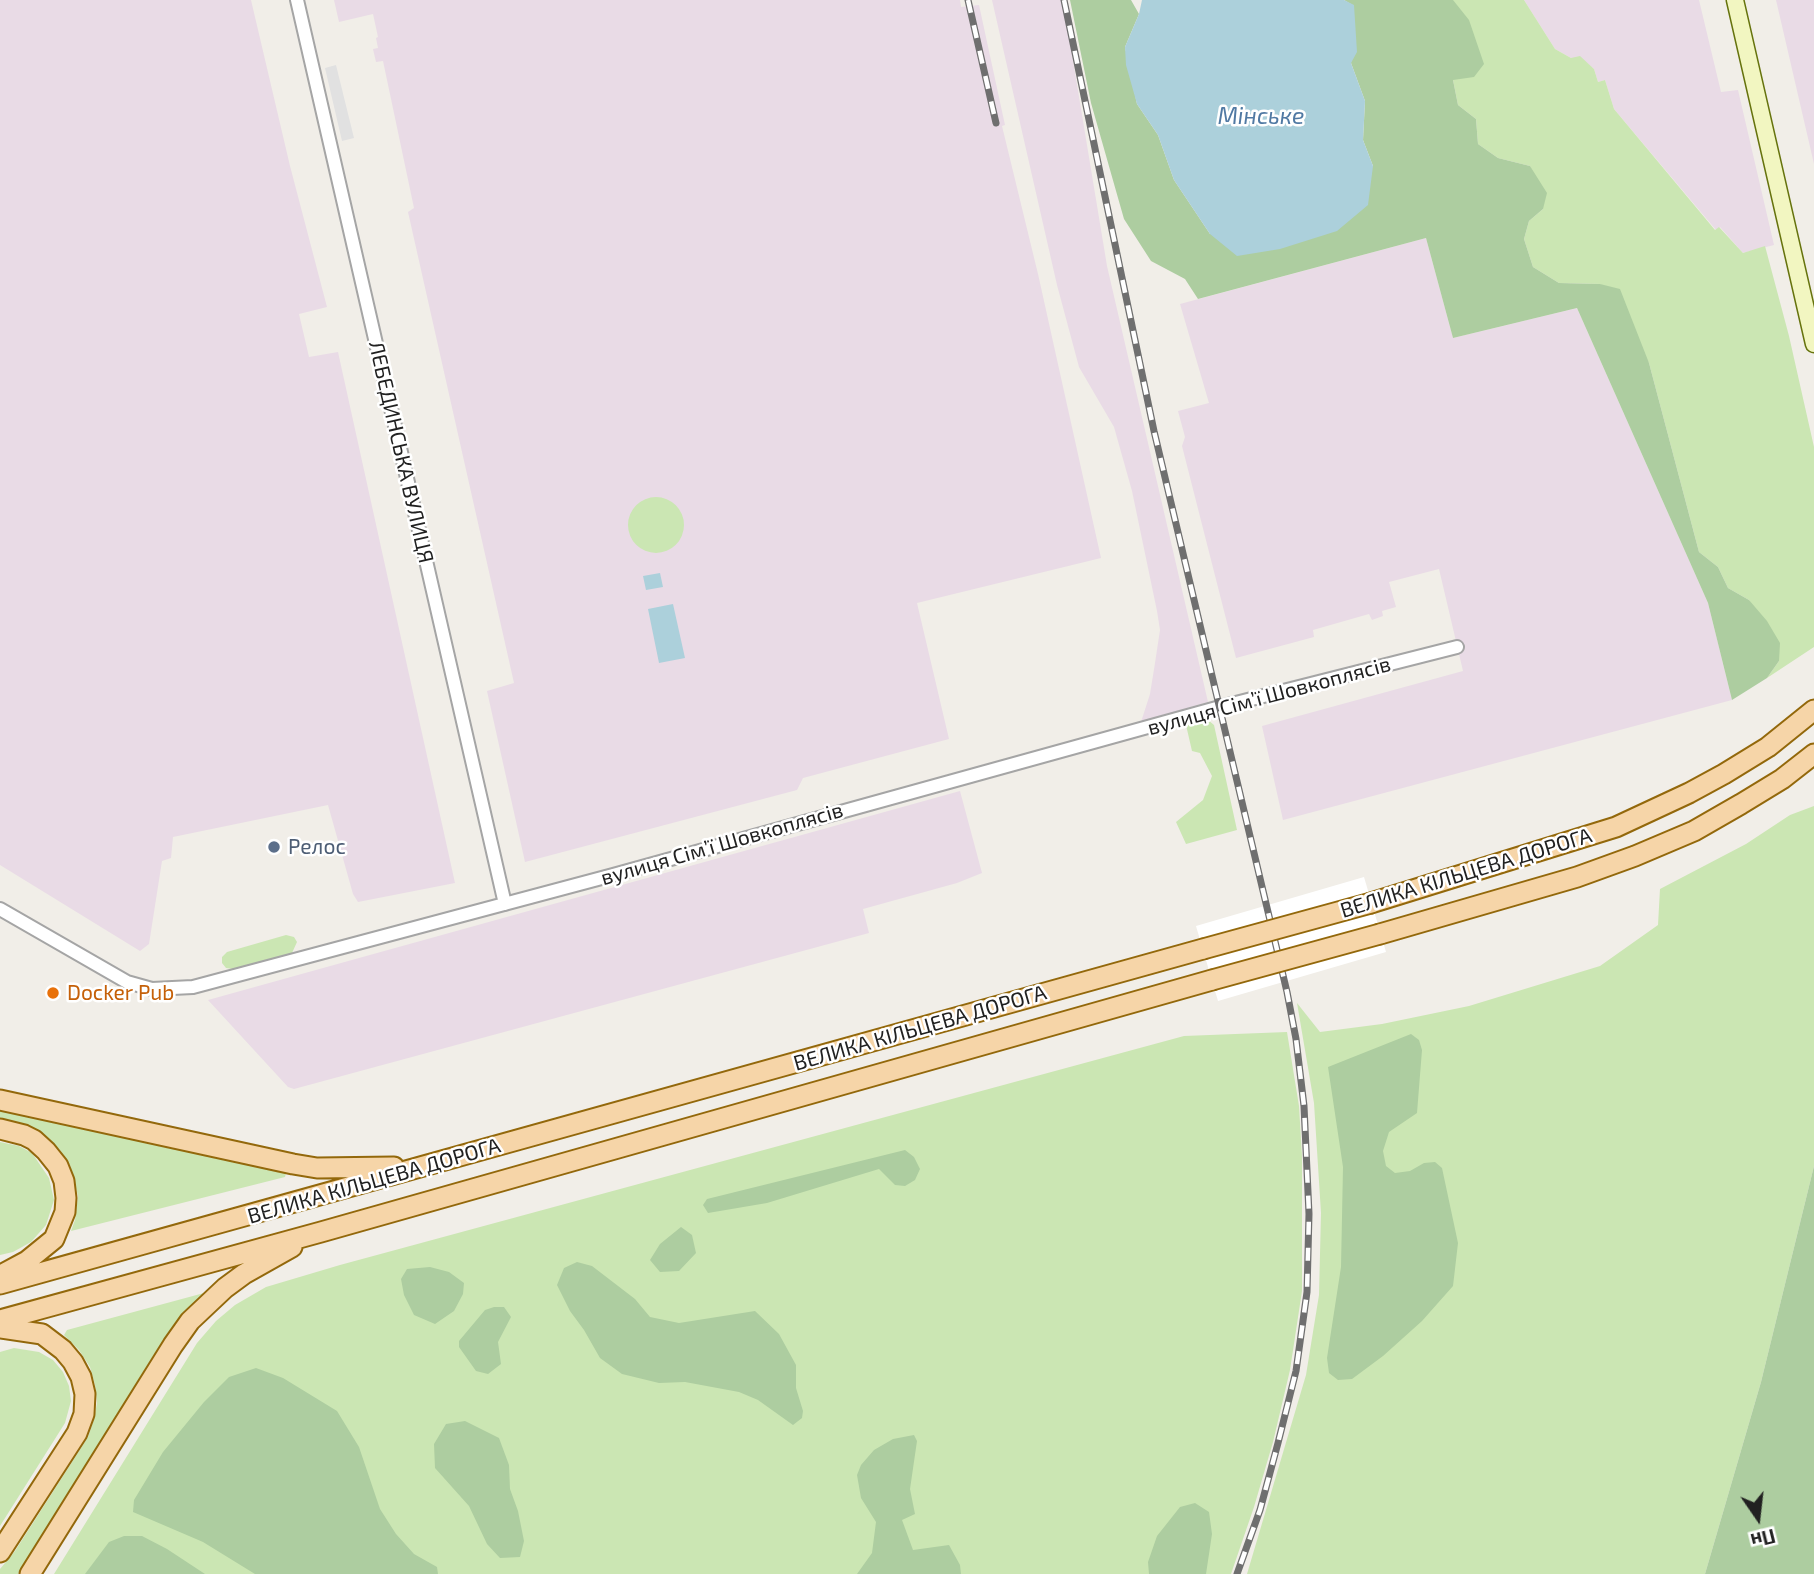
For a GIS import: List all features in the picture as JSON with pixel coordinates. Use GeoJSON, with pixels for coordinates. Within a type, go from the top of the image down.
{"type":"FeatureCollection","features":[{"type":"Feature","properties":{"kind":"main road"},"geometry":{"type":"LineString","coordinates":[[1735,0],[1814,344]]}},
{"type":"Feature","properties":{"kind":"main road","name":"ВЕЛИКА КІЛЬЦЕВА ДОРОГА"},"geometry":{"type":"LineString","coordinates":[[0,1284],[1371,903],[1616,827],[1724,774],[1768,747],[1814,710]]}},
{"type":"Feature","properties":{"kind":"main road","name":"ВЕЛИКА КІЛЬЦЕВА ДОРОГА"},"geometry":{"type":"LineString","coordinates":[[0,1320],[1577,877],[1694,831],[1782,779],[1814,754]]}},
{"type":"Feature","properties":{"kind":"main road"},"geometry":{"type":"LineString","coordinates":[[0,1100],[317,1168],[363,1169],[430,1165]]}},
{"type":"Feature","properties":{"kind":"main road"},"geometry":{"type":"LineString","coordinates":[[0,1129],[24,1135],[46,1151],[61,1173],[66,1198],[65,1212],[54,1239],[27,1261],[0,1276]]}},
{"type":"Feature","properties":{"kind":"main road"},"geometry":{"type":"LineString","coordinates":[[30,1574],[190,1321],[244,1274],[321,1232]]}},
{"type":"Feature","properties":{"kind":"main road"},"geometry":{"type":"LineString","coordinates":[[0,1328],[42,1334],[63,1350],[74,1362],[85,1394],[84,1414],[77,1433],[0,1552]]}},
{"type":"Feature","properties":{"kind":"street","name":"ЛЕБЕДИНСЬКА ВУЛИЦЯ"},"geometry":{"type":"LineString","coordinates":[[298,0],[505,904]]}},
{"type":"Feature","properties":{"kind":"street","name":"вулиця Сімʼї Шовкоплясів"},"geometry":{"type":"LineString","coordinates":[[0,909],[127,982],[152,989],[175,990],[205,985],[1220,707],[1457,647]]}},
{"type":"Feature","properties":{"kind":"shaded area"},"geometry":{"type":"Polygon","coordinates":[[[0,0],[251,0],[327,307],[299,314],[309,357],[338,352],[455,883],[358,902],[353,894],[328,805],[173,837],[171,858],[162,861],[149,944],[140,951],[0,865],[0,0]]]}},
{"type":"Feature","properties":{"kind":"shaded area"},"geometry":{"type":"Polygon","coordinates":[[[334,0],[960,0],[961,7],[979,5],[1005,125],[1002,126],[1101,558],[917,603],[949,739],[803,778],[797,790],[525,862],[487,691],[514,683],[408,212],[414,208],[383,61],[376,62],[373,49],[378,48],[378,37],[373,14],[339,22],[334,0]]]}},
{"type":"Feature","properties":{"kind":"shaded area"},"geometry":{"type":"Polygon","coordinates":[[[992,0],[1063,0],[1107,266],[1208,702],[1141,722],[1150,694],[1160,630],[1157,611],[1132,491],[1114,427],[1079,367],[1057,285],[992,0]]]}},
{"type":"Feature","properties":{"kind":"shaded area"},"geometry":{"type":"Polygon","coordinates":[[[1524,0],[1699,0],[1721,92],[1738,90],[1774,245],[1743,253],[1720,227],[1716,230],[1614,109],[1605,80],[1598,82],[1594,69],[1580,58],[1571,58],[1555,49],[1524,0]]]}},
{"type":"Feature","properties":{"kind":"shaded area"},"geometry":{"type":"Polygon","coordinates":[[[1776,0],[1814,0],[1814,164],[1776,0]]]}},
{"type":"Feature","properties":{"kind":"shaded area"},"geometry":{"type":"Polygon","coordinates":[[[336,65],[354,138],[342,141],[325,68],[336,65]]]}},
{"type":"Feature","properties":{"kind":"shaded area"},"geometry":{"type":"Polygon","coordinates":[[[1426,238],[1453,338],[1577,308],[1708,603],[1732,700],[1283,820],[1262,726],[1463,671],[1439,569],[1389,582],[1396,607],[1382,611],[1383,616],[1372,620],[1369,614],[1313,630],[1314,637],[1236,658],[1182,446],[1185,437],[1178,411],[1209,403],[1180,304],[1426,238]]]}},
{"type":"Feature","properties":{"kind":"shaded area"},"geometry":{"type":"Polygon","coordinates":[[[960,791],[982,873],[957,883],[863,909],[869,933],[294,1089],[288,1087],[208,1000],[960,791]]]}},
{"type":"Feature","properties":{"kind":"green space"},"geometry":{"type":"Polygon","coordinates":[[[1070,0],[1131,0],[1139,14],[1125,47],[1137,104],[1158,135],[1174,180],[1210,234],[1373,166],[1363,140],[1365,101],[1351,63],[1354,6],[1344,0],[1453,0],[1469,20],[1484,64],[1474,77],[1453,80],[1458,105],[1476,119],[1478,144],[1498,158],[1530,166],[1547,193],[1543,209],[1529,221],[1524,239],[1533,267],[1559,283],[1600,284],[1620,289],[1649,363],[1699,552],[1718,567],[1728,588],[1749,600],[1767,621],[1780,643],[1779,661],[1767,678],[1732,700],[1708,603],[1577,308],[1453,338],[1426,238],[1198,299],[1185,279],[1151,261],[1124,219],[1091,103],[1070,0]]]}},
{"type":"Feature","properties":{"kind":"green space"},"geometry":{"type":"Polygon","coordinates":[[[1453,0],[1524,0],[1555,49],[1571,58],[1580,56],[1594,69],[1598,82],[1605,80],[1614,109],[1715,230],[1719,227],[1743,253],[1765,246],[1814,447],[1814,647],[1767,678],[1779,661],[1749,600],[1728,588],[1718,567],[1699,552],[1649,363],[1600,284],[1559,283],[1533,267],[1524,239],[1529,221],[1543,209],[1530,166],[1498,158],[1478,144],[1476,119],[1458,105],[1453,80],[1453,0]]]}},
{"type":"Feature","properties":{"kind":"green space"},"geometry":{"type":"Polygon","coordinates":[[[656,497],[667,499],[676,505],[682,514],[682,536],[676,545],[667,551],[656,553],[645,551],[636,545],[630,536],[628,525],[630,514],[636,505],[645,499],[656,497]]]}},
{"type":"Feature","properties":{"kind":"green space"},"geometry":{"type":"Polygon","coordinates":[[[1208,720],[1214,725],[1237,830],[1186,844],[1176,822],[1203,800],[1212,776],[1200,753],[1192,751],[1186,725],[1208,720]]]}},
{"type":"Feature","properties":{"kind":"green space"},"geometry":{"type":"Polygon","coordinates":[[[1814,806],[1814,1166],[1761,1382],[1705,1574],[1247,1574],[1306,1375],[1319,1295],[1321,1213],[1314,1103],[1297,1003],[1320,1032],[1382,1024],[1469,1006],[1600,966],[1658,925],[1660,889],[1746,844],[1790,815],[1814,806]]]}},
{"type":"Feature","properties":{"kind":"green space"},"geometry":{"type":"Polygon","coordinates":[[[286,935],[294,937],[297,942],[292,953],[233,969],[226,968],[222,963],[222,957],[227,952],[286,935]]]}},
{"type":"Feature","properties":{"kind":"green space"},"geometry":{"type":"Polygon","coordinates":[[[1287,1032],[1299,1106],[1302,1156],[1302,1291],[1290,1370],[1273,1442],[1231,1574],[54,1574],[197,1343],[216,1321],[235,1305],[266,1287],[1184,1036],[1287,1032]]]}},
{"type":"Feature","properties":{"kind":"green space"},"geometry":{"type":"Polygon","coordinates":[[[1411,1034],[1419,1040],[1422,1050],[1417,1113],[1389,1132],[1383,1151],[1386,1166],[1395,1173],[1410,1171],[1424,1163],[1435,1162],[1442,1168],[1458,1243],[1453,1286],[1422,1321],[1383,1356],[1352,1379],[1338,1380],[1329,1373],[1327,1358],[1341,1267],[1343,1167],[1328,1067],[1411,1034]]]}},
{"type":"Feature","properties":{"kind":"green space"},"geometry":{"type":"Polygon","coordinates":[[[0,1109],[286,1173],[285,1177],[71,1231],[78,1196],[70,1165],[60,1150],[35,1129],[0,1119],[0,1109]]]}},
{"type":"Feature","properties":{"kind":"green space"},"geometry":{"type":"Polygon","coordinates":[[[0,1142],[19,1146],[32,1153],[49,1178],[54,1200],[46,1225],[31,1242],[13,1252],[0,1255],[0,1142]]]}},
{"type":"Feature","properties":{"kind":"green space"},"geometry":{"type":"Polygon","coordinates":[[[905,1150],[914,1157],[920,1169],[915,1180],[905,1186],[895,1185],[879,1169],[767,1203],[708,1213],[703,1205],[707,1199],[905,1150]]]}},
{"type":"Feature","properties":{"kind":"green space"},"geometry":{"type":"Polygon","coordinates":[[[1814,1166],[1814,1574],[1705,1574],[1761,1382],[1814,1166]]]}},
{"type":"Feature","properties":{"kind":"green space"},"geometry":{"type":"Polygon","coordinates":[[[681,1227],[692,1235],[696,1253],[679,1271],[660,1272],[650,1260],[660,1244],[681,1227]]]}},
{"type":"Feature","properties":{"kind":"green space"},"geometry":{"type":"Polygon","coordinates":[[[577,1262],[592,1266],[635,1299],[650,1317],[679,1323],[755,1311],[779,1334],[796,1365],[796,1388],[803,1411],[802,1418],[793,1425],[758,1400],[739,1392],[685,1382],[659,1383],[622,1374],[600,1358],[557,1285],[564,1268],[577,1262]]]}},
{"type":"Feature","properties":{"kind":"green space"},"geometry":{"type":"Polygon","coordinates":[[[430,1267],[449,1272],[464,1283],[463,1294],[454,1311],[435,1324],[414,1315],[404,1295],[401,1279],[407,1269],[430,1267]]]}},
{"type":"Feature","properties":{"kind":"green space"},"geometry":{"type":"Polygon","coordinates":[[[204,1293],[187,1310],[158,1348],[18,1574],[0,1574],[0,1569],[15,1551],[88,1437],[94,1419],[97,1403],[90,1367],[79,1350],[64,1335],[67,1330],[204,1293]]]}},
{"type":"Feature","properties":{"kind":"green space"},"geometry":{"type":"Polygon","coordinates":[[[504,1307],[511,1317],[498,1342],[501,1364],[488,1374],[476,1371],[459,1347],[459,1341],[485,1310],[504,1307]]]}},
{"type":"Feature","properties":{"kind":"green space"},"geometry":{"type":"Polygon","coordinates":[[[14,1348],[39,1352],[53,1360],[63,1372],[71,1401],[65,1423],[0,1526],[0,1352],[14,1348]]]}},
{"type":"Feature","properties":{"kind":"green space"},"geometry":{"type":"Polygon","coordinates":[[[256,1368],[283,1378],[337,1411],[359,1447],[380,1509],[396,1534],[414,1554],[437,1567],[438,1574],[255,1574],[203,1542],[133,1512],[134,1500],[163,1452],[204,1402],[229,1377],[256,1368]]]}},
{"type":"Feature","properties":{"kind":"green space"},"geometry":{"type":"Polygon","coordinates":[[[465,1421],[499,1438],[509,1465],[510,1489],[524,1541],[520,1557],[500,1558],[487,1544],[469,1506],[435,1468],[434,1444],[446,1424],[465,1421]]]}},
{"type":"Feature","properties":{"kind":"green space"},"geometry":{"type":"Polygon","coordinates":[[[914,1435],[917,1441],[910,1489],[915,1514],[902,1520],[913,1550],[949,1545],[960,1565],[961,1574],[857,1574],[872,1553],[876,1522],[861,1498],[857,1475],[861,1465],[874,1450],[893,1439],[914,1435]]]}},
{"type":"Feature","properties":{"kind":"green space"},"geometry":{"type":"Polygon","coordinates":[[[1195,1503],[1209,1512],[1212,1534],[1206,1574],[1149,1574],[1148,1562],[1157,1536],[1180,1507],[1195,1503]]]}},
{"type":"Feature","properties":{"kind":"green space"},"geometry":{"type":"Polygon","coordinates":[[[124,1536],[142,1536],[205,1574],[85,1574],[109,1542],[124,1536]]]}},
{"type":"Feature","properties":{"kind":"water","name":"Мінське"},"geometry":{"type":"Polygon","coordinates":[[[1142,0],[1344,0],[1354,5],[1357,52],[1351,63],[1365,101],[1363,140],[1373,166],[1368,205],[1337,231],[1280,249],[1237,256],[1210,234],[1174,180],[1158,135],[1137,104],[1126,65],[1125,47],[1142,0]]]}},
{"type":"Feature","properties":{"kind":"water"},"geometry":{"type":"Polygon","coordinates":[[[660,573],[663,587],[646,590],[643,576],[660,573]]]}},
{"type":"Feature","properties":{"kind":"water"},"geometry":{"type":"Polygon","coordinates":[[[673,604],[685,658],[659,663],[648,609],[673,604]]]}},
{"type":"Feature","properties":{"kind":"pier"},"geometry":{"type":"Polygon","coordinates":[[[1364,877],[1386,952],[1218,1001],[1196,926],[1364,877]]]}},
{"type":"Feature","properties":{"kind":"railway"},"geometry":{"type":"LineString","coordinates":[[968,0],[996,123]]}},
{"type":"Feature","properties":{"kind":"railway"},"geometry":{"type":"LineString","coordinates":[[1064,0],[1154,431],[1287,992],[1304,1106],[1309,1214],[1307,1292],[1296,1371],[1260,1510],[1237,1574]]}},
{"type":"Feature","properties":{"kind":"place","name":"Релос"},"geometry":{"type":"Point","coordinates":[274,847]}},
{"type":"Feature","properties":{"kind":"place","name":"Docker Pub"},"geometry":{"type":"Point","coordinates":[53,993]}}]}
